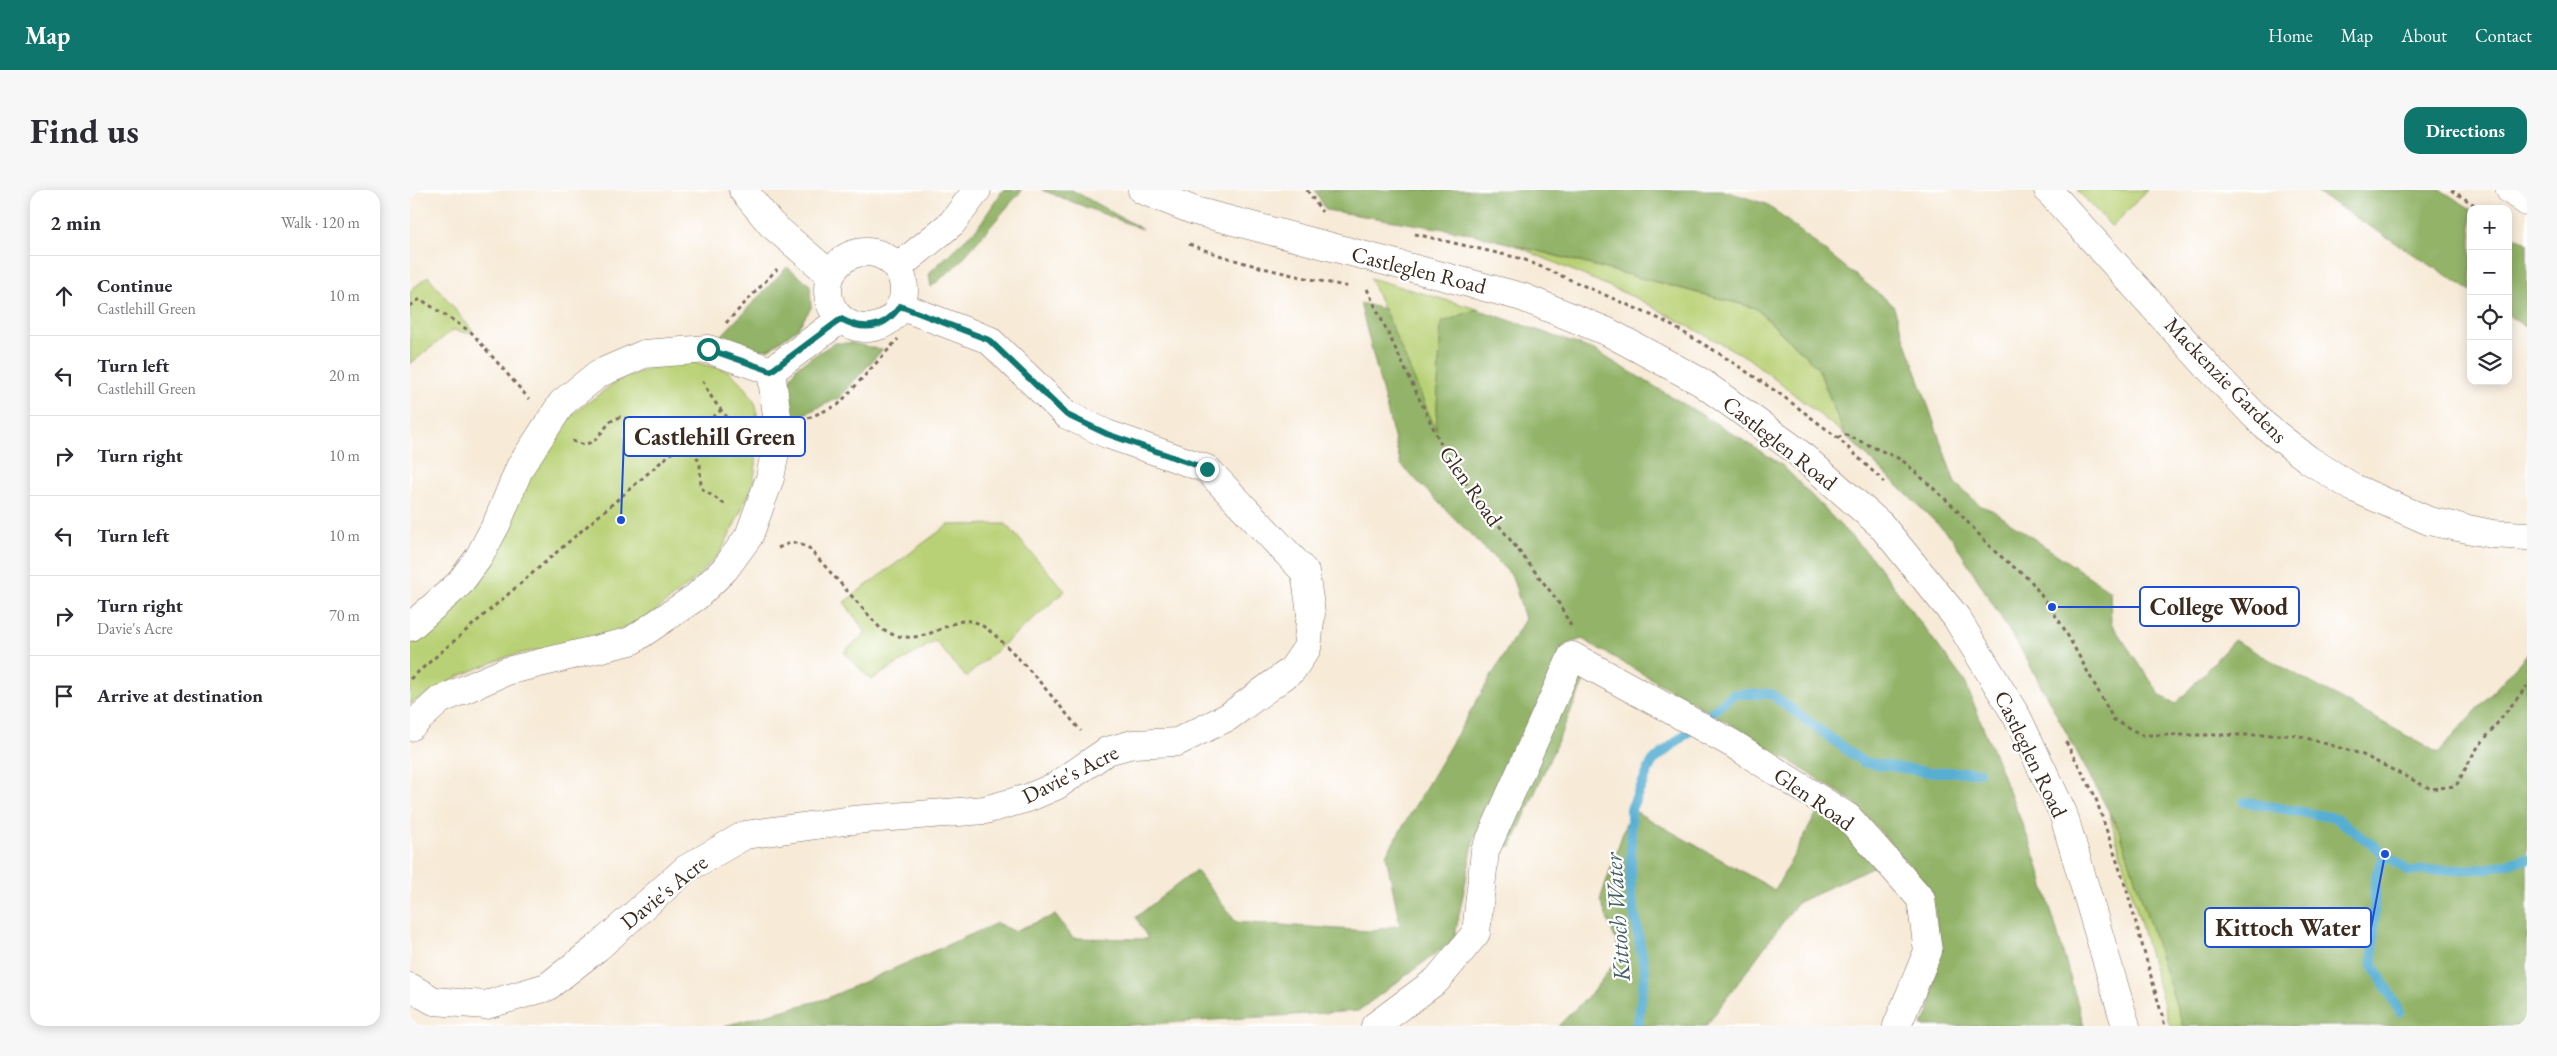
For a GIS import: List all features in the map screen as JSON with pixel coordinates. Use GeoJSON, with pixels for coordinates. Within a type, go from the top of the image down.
{"type":"FeatureCollection","features":[{"type":"Feature","properties":{"kind":"street"},"geometry":{"type":"LineString","coordinates":[[743,190],[771,224],[831,275]]}},
{"type":"Feature","properties":{"kind":"street"},"geometry":{"type":"LineString","coordinates":[[896,268],[952,223],[977,190]]}},
{"type":"Feature","properties":{"kind":"street","name":"Castleglen Road"},"geometry":{"type":"LineString","coordinates":[[1142,190],[1195,211],[1522,297],[1608,332],[1701,382],[1794,450],[1880,526],[1956,617],[2017,717],[2063,813],[2126,1026]]}},
{"type":"Feature","properties":{"kind":"street","name":"Mackenzie Gardens"},"geometry":{"type":"LineString","coordinates":[[2048,190],[2208,367],[2264,425],[2308,460],[2354,488],[2429,521],[2492,534],[2527,536]]}},
{"type":"Feature","properties":{"kind":"street"},"geometry":{"type":"LineString","coordinates":[[2510,190],[2527,202]]}},
{"type":"Feature","properties":{"kind":"street"},"geometry":{"type":"LineString","coordinates":[[863,252],[875,253],[887,259],[896,268],[902,280],[904,294],[900,306],[892,317],[881,324],[867,328],[853,326],[841,319],[832,309],[827,292],[831,275],[841,261],[863,252]]}},
{"type":"Feature","properties":{"kind":"street","name":"Davie's Acre"},"geometry":{"type":"LineString","coordinates":[[410,987],[434,1001],[486,1005],[547,987],[597,948],[686,869],[745,834],[852,820],[985,810],[1028,798],[1056,786],[1107,751],[1133,744],[1177,742],[1228,717],[1292,670],[1307,648],[1311,613],[1305,572],[1207,469],[1107,434],[1067,415],[989,340],[900,306]]}},
{"type":"Feature","properties":{"kind":"street"},"geometry":{"type":"LineString","coordinates":[[771,371],[841,319]]}},
{"type":"Feature","properties":{"kind":"street"},"geometry":{"type":"LineString","coordinates":[[410,627],[459,584],[479,557],[497,523],[520,467],[562,403],[598,374],[644,354],[708,349],[771,371]]}},
{"type":"Feature","properties":{"kind":"street"},"geometry":{"type":"LineString","coordinates":[[410,727],[440,700],[507,671],[631,641],[696,597],[725,569],[749,536],[770,478],[779,431],[771,371]]}},
{"type":"Feature","properties":{"kind":"street"},"geometry":{"type":"LineString","coordinates":[[1374,1026],[1437,980],[1476,933],[1485,851],[1572,656]]}},
{"type":"Feature","properties":{"kind":"street","name":"Glen Road"},"geometry":{"type":"LineString","coordinates":[[1572,656],[1733,744],[1848,816],[1921,899],[1928,951],[1897,1026]]}},
{"type":"Feature","properties":{"kind":"path"},"geometry":{"type":"LineString","coordinates":[[2451,190],[2475,205]]}},
{"type":"Feature","properties":{"kind":"path"},"geometry":{"type":"LineString","coordinates":[[1317,214],[1325,216]]}},
{"type":"Feature","properties":{"kind":"path"},"geometry":{"type":"LineString","coordinates":[[1408,233],[1523,259],[1598,290],[1662,320],[1717,352],[1838,438],[1887,486]]}},
{"type":"Feature","properties":{"kind":"path","name":"Glen Road"},"geometry":{"type":"LineString","coordinates":[[1350,253],[1449,461],[1557,600],[1573,630],[1572,656]]}},
{"type":"Feature","properties":{"kind":"path"},"geometry":{"type":"LineString","coordinates":[[410,306],[420,299],[471,332],[551,422],[576,443],[585,445],[595,440],[611,421],[620,417],[649,424],[659,422],[672,428],[696,454],[700,465],[701,488],[726,504],[727,515],[733,527],[749,536],[767,553],[792,542],[808,547],[881,629],[893,636],[912,638],[928,635],[962,621],[975,622],[990,631],[1058,704],[1100,756]]}},
{"type":"Feature","properties":{"kind":"path"},"geometry":{"type":"LineString","coordinates":[[410,679],[720,411]]}},
{"type":"Feature","properties":{"kind":"path"},"geometry":{"type":"LineString","coordinates":[[1838,438],[1844,434],[1902,460],[1954,508],[1994,550],[2031,581],[2062,624],[2114,720],[2142,735],[2296,735],[2361,754],[2431,790],[2456,786],[2475,751],[2527,686]]}},
{"type":"Feature","properties":{"kind":"path"},"geometry":{"type":"LineString","coordinates":[[2516,699],[2527,690]]}},
{"type":"Feature","properties":{"kind":"path"},"geometry":{"type":"LineString","coordinates":[[2065,739],[2095,796],[2127,891],[2165,1026]]}},
{"type":"Feature","properties":{"kind":"green space"},"geometry":{"type":"Polygon","coordinates":[[[1003,190],[1022,190],[958,264],[931,287],[929,273],[978,227],[1003,190]]]}},
{"type":"Feature","properties":{"kind":"green space"},"geometry":{"type":"Polygon","coordinates":[[[1042,190],[1072,190],[1142,229],[1042,190]]]}},
{"type":"Feature","properties":{"kind":"green space"},"geometry":{"type":"Polygon","coordinates":[[[1315,190],[1722,190],[1766,204],[1893,305],[1955,483],[1981,506],[1992,510],[2110,591],[2111,623],[2161,696],[2176,704],[2234,640],[2438,753],[2527,654],[2527,1026],[2183,1026],[2120,832],[2026,658],[1952,538],[1844,434],[1818,368],[1756,308],[1469,233],[1326,210],[1315,190]]]}},
{"type":"Feature","properties":{"kind":"green space"},"geometry":{"type":"Polygon","coordinates":[[[2077,190],[2147,190],[2112,227],[2077,190]]]}},
{"type":"Feature","properties":{"kind":"green space"},"geometry":{"type":"Polygon","coordinates":[[[2313,190],[2441,190],[2467,206],[2467,288],[2313,190]]]}},
{"type":"Feature","properties":{"kind":"green space"},"geometry":{"type":"Polygon","coordinates":[[[2512,234],[2527,243],[2527,328],[2512,318],[2512,234]]]}},
{"type":"Feature","properties":{"kind":"green space"},"geometry":{"type":"Polygon","coordinates":[[[1514,245],[1755,308],[1818,368],[1844,434],[1748,358],[1638,299],[1514,245]]]}},
{"type":"Feature","properties":{"kind":"green space"},"geometry":{"type":"Polygon","coordinates":[[[787,267],[810,285],[811,308],[798,328],[769,349],[753,351],[721,336],[787,267]]]}},
{"type":"Feature","properties":{"kind":"green space"},"geometry":{"type":"Polygon","coordinates":[[[428,276],[472,330],[468,333],[453,330],[410,364],[410,291],[428,276]]]}},
{"type":"Feature","properties":{"kind":"green space"},"geometry":{"type":"Polygon","coordinates":[[[1370,278],[1477,309],[1441,323],[1436,431],[1370,278]]]}},
{"type":"Feature","properties":{"kind":"green space"},"geometry":{"type":"Polygon","coordinates":[[[1360,303],[1384,309],[1436,430],[1441,323],[1477,309],[1594,350],[1782,465],[1873,559],[1965,682],[2036,858],[2084,1026],[1921,1026],[1928,1015],[1940,948],[1932,891],[1854,802],[1739,729],[1582,639],[1560,647],[1596,667],[1585,679],[1511,847],[1475,835],[1454,940],[1358,1011],[1116,1026],[724,1026],[825,999],[997,923],[1014,931],[1055,915],[1073,938],[1148,939],[1136,917],[1196,870],[1236,922],[1368,931],[1400,925],[1386,855],[1525,619],[1512,576],[1401,465],[1360,303]]]}},
{"type":"Feature","properties":{"kind":"green space"},"geometry":{"type":"Polygon","coordinates":[[[834,343],[852,343],[882,350],[839,398],[791,420],[787,384],[797,367],[834,343]]]}},
{"type":"Feature","properties":{"kind":"green space"},"geometry":{"type":"Polygon","coordinates":[[[690,361],[729,371],[746,388],[756,405],[759,441],[753,486],[721,552],[692,582],[653,613],[611,635],[509,656],[459,676],[410,704],[410,641],[479,582],[520,488],[557,432],[574,413],[617,381],[661,364],[690,361]]]}},
{"type":"Feature","properties":{"kind":"green space"},"geometry":{"type":"Polygon","coordinates":[[[1006,524],[1065,591],[966,677],[935,641],[871,680],[844,652],[866,633],[844,602],[948,525],[1006,524]]]}},
{"type":"Feature","properties":{"kind":"green space"},"geometry":{"type":"Polygon","coordinates":[[[1820,807],[1878,864],[1797,903],[1706,1026],[1558,1026],[1594,990],[1621,954],[1600,900],[1631,809],[1775,890],[1820,807]]]}},
{"type":"Feature","properties":{"kind":"green space"},"geometry":{"type":"Polygon","coordinates":[[[2109,813],[2120,832],[2183,1026],[2170,1026],[2109,813]]]}},
{"type":"Feature","properties":{"kind":"waterway","name":"Kittoch Water"},"geometry":{"type":"LineString","coordinates":[[1635,1026],[1638,1023],[1645,972],[1631,894],[1631,809],[1652,762],[1734,694],[1771,694],[1863,762],[1928,772],[1979,772]]}},
{"type":"Feature","properties":{"kind":"waterway","name":"Kittoch Water"},"geometry":{"type":"LineString","coordinates":[[2244,802],[2336,818],[2408,871],[2484,869],[2527,859]]}},
{"type":"Feature","properties":{"kind":"waterway"},"geometry":{"type":"LineString","coordinates":[[2385,854],[2375,878],[2373,965],[2400,1012]]}},
{"type":"Feature","properties":{"kind":"place","name":"Castlehill Green"},"geometry":{"type":"Point","coordinates":[621,520]}},
{"type":"Feature","properties":{"kind":"place","name":"College Wood"},"geometry":{"type":"Point","coordinates":[2052,607]}},
{"type":"Feature","properties":{"kind":"place","name":"Kittoch Water"},"geometry":{"type":"Point","coordinates":[2385,854]}},
{"type":"Feature","properties":{"kind":"route"},"geometry":{"type":"LineString","coordinates":[[708,349],[771,371],[841,319],[853,326],[867,328],[881,324],[892,317],[900,306],[989,340],[1067,415],[1107,434],[1207,469]]}}]}
